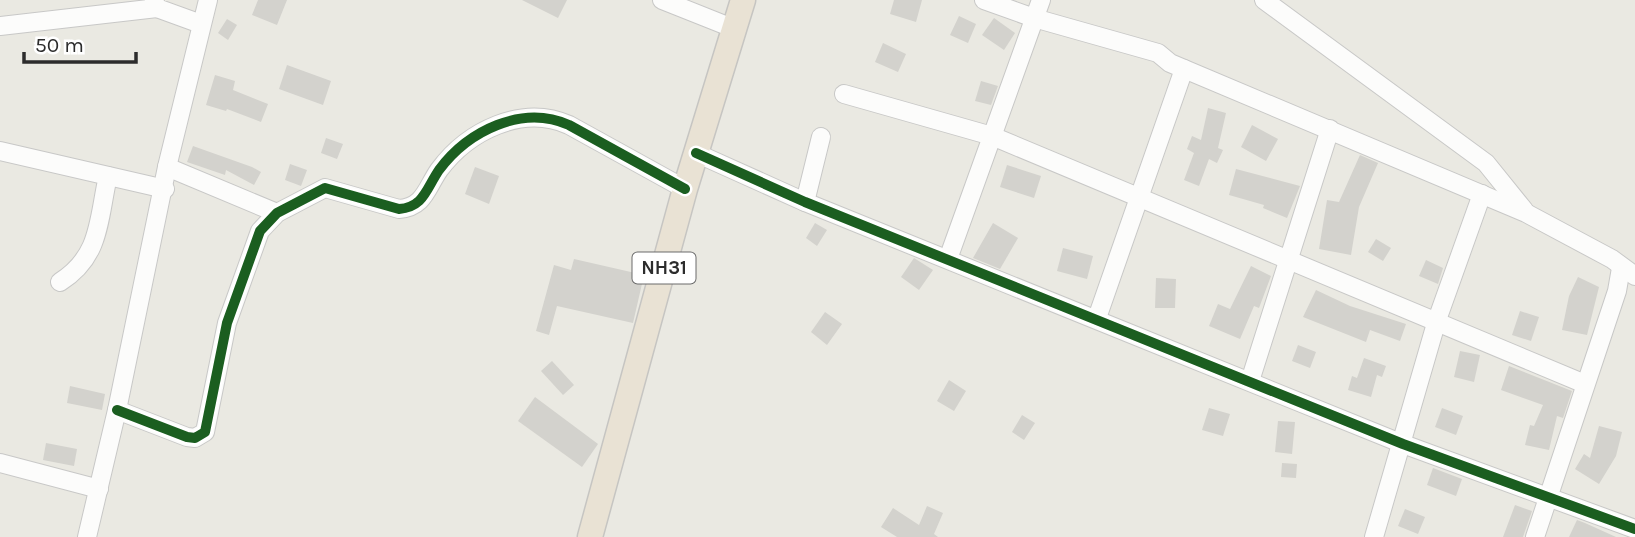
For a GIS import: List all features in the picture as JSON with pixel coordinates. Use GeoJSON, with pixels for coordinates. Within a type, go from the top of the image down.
{"type":"FeatureCollection","features":[{"type":"Feature","properties":{"kind":"highway","name":"NH31"},"geometry":{"type":"LineString","coordinates":[[590,537],[685,190],[743,0]]}},
{"type":"Feature","properties":{"kind":"street"},"geometry":{"type":"LineString","coordinates":[[87,537],[117,410],[167,167],[208,0]]}},
{"type":"Feature","properties":{"kind":"street"},"geometry":{"type":"LineString","coordinates":[[662,0],[735,29]]}},
{"type":"Feature","properties":{"kind":"street"},"geometry":{"type":"LineString","coordinates":[[984,0],[1034,18],[1158,54],[1170,63],[1526,213],[1612,260],[1628,272],[1617,291],[1535,537]]}},
{"type":"Feature","properties":{"kind":"street"},"geometry":{"type":"LineString","coordinates":[[948,259],[1041,0]]}},
{"type":"Feature","properties":{"kind":"street"},"geometry":{"type":"LineString","coordinates":[[1264,0],[1486,163],[1526,213]]}},
{"type":"Feature","properties":{"kind":"street"},"geometry":{"type":"LineString","coordinates":[[0,26],[155,4],[201,24]]}},
{"type":"Feature","properties":{"kind":"street"},"geometry":{"type":"LineString","coordinates":[[1097,318],[1184,69]]}},
{"type":"Feature","properties":{"kind":"street"},"geometry":{"type":"LineString","coordinates":[[844,94],[992,136],[1288,257],[1585,384]]}},
{"type":"Feature","properties":{"kind":"street"},"geometry":{"type":"LineString","coordinates":[[117,410],[187,437],[195,438],[205,432],[227,323],[260,231],[277,213],[326,188],[399,209],[409,208],[419,204],[441,168],[484,130],[531,117],[554,118],[569,125],[685,190]]}},
{"type":"Feature","properties":{"kind":"street"},"geometry":{"type":"LineString","coordinates":[[1250,381],[1330,129]]}},
{"type":"Feature","properties":{"kind":"street"},"geometry":{"type":"LineString","coordinates":[[805,202],[821,137]]}},
{"type":"Feature","properties":{"kind":"street"},"geometry":{"type":"LineString","coordinates":[[0,151],[164,189]]}},
{"type":"Feature","properties":{"kind":"street"},"geometry":{"type":"LineString","coordinates":[[696,153],[805,202],[1403,444],[1635,529]]}},
{"type":"Feature","properties":{"kind":"street"},"geometry":{"type":"LineString","coordinates":[[167,167],[277,213]]}},
{"type":"Feature","properties":{"kind":"street"},"geometry":{"type":"LineString","coordinates":[[60,282],[83,265],[91,254],[108,176]]}},
{"type":"Feature","properties":{"kind":"street"},"geometry":{"type":"LineString","coordinates":[[1374,537],[1437,320],[1482,194]]}},
{"type":"Feature","properties":{"kind":"street"},"geometry":{"type":"LineString","coordinates":[[0,463],[99,489]]}},
{"type":"Feature","properties":{"kind":"building"},"geometry":{"type":"Polygon","coordinates":[[[258,0],[287,0],[277,25],[252,15],[258,0]]]}},
{"type":"Feature","properties":{"kind":"building"},"geometry":{"type":"Polygon","coordinates":[[[522,0],[567,0],[558,18],[522,0]]]}},
{"type":"Feature","properties":{"kind":"building"},"geometry":{"type":"Polygon","coordinates":[[[894,0],[922,0],[916,22],[890,14],[894,0]]]}},
{"type":"Feature","properties":{"kind":"building"},"geometry":{"type":"Polygon","coordinates":[[[959,16],[976,24],[968,43],[950,35],[959,16]]]}},
{"type":"Feature","properties":{"kind":"building"},"geometry":{"type":"Polygon","coordinates":[[[994,18],[1015,33],[1004,50],[982,35],[994,18]]]}},
{"type":"Feature","properties":{"kind":"building"},"geometry":{"type":"Polygon","coordinates":[[[227,19],[237,25],[228,40],[218,33],[227,19]]]}},
{"type":"Feature","properties":{"kind":"building"},"geometry":{"type":"Polygon","coordinates":[[[883,43],[906,54],[898,72],[875,62],[883,43]]]}},
{"type":"Feature","properties":{"kind":"building"},"geometry":{"type":"Polygon","coordinates":[[[287,65],[331,81],[323,105],[279,89],[287,65]]]}},
{"type":"Feature","properties":{"kind":"building"},"geometry":{"type":"Polygon","coordinates":[[[215,75],[235,81],[233,90],[268,104],[261,122],[227,109],[226,111],[206,105],[215,75]]]}},
{"type":"Feature","properties":{"kind":"building"},"geometry":{"type":"Polygon","coordinates":[[[981,81],[998,86],[991,105],[975,101],[981,81]]]}},
{"type":"Feature","properties":{"kind":"building"},"geometry":{"type":"Polygon","coordinates":[[[1208,108],[1226,113],[1218,148],[1223,150],[1217,163],[1209,159],[1199,186],[1184,180],[1194,153],[1187,149],[1192,136],[1201,140],[1208,108]]]}},
{"type":"Feature","properties":{"kind":"building"},"geometry":{"type":"Polygon","coordinates":[[[1252,125],[1278,139],[1266,161],[1241,147],[1252,125]]]}},
{"type":"Feature","properties":{"kind":"building"},"geometry":{"type":"Polygon","coordinates":[[[326,138],[343,144],[337,159],[321,153],[326,138]]]}},
{"type":"Feature","properties":{"kind":"building"},"geometry":{"type":"Polygon","coordinates":[[[193,146],[261,172],[254,185],[226,170],[225,175],[187,162],[193,146]]]}},
{"type":"Feature","properties":{"kind":"building"},"geometry":{"type":"Polygon","coordinates":[[[1360,155],[1378,163],[1359,207],[1351,255],[1319,249],[1327,200],[1339,202],[1360,155]]]}},
{"type":"Feature","properties":{"kind":"building"},"geometry":{"type":"Polygon","coordinates":[[[290,164],[307,170],[301,186],[285,180],[290,164]]]}},
{"type":"Feature","properties":{"kind":"building"},"geometry":{"type":"Polygon","coordinates":[[[1007,165],[1041,176],[1034,198],[1000,187],[1007,165]]]}},
{"type":"Feature","properties":{"kind":"building"},"geometry":{"type":"Polygon","coordinates":[[[475,167],[499,176],[489,204],[465,194],[475,167]]]}},
{"type":"Feature","properties":{"kind":"building"},"geometry":{"type":"Polygon","coordinates":[[[1236,169],[1300,186],[1287,218],[1263,208],[1264,205],[1229,195],[1236,169]]]}},
{"type":"Feature","properties":{"kind":"building"},"geometry":{"type":"Polygon","coordinates":[[[815,223],[827,230],[817,246],[806,238],[815,223]]]}},
{"type":"Feature","properties":{"kind":"building"},"geometry":{"type":"Polygon","coordinates":[[[993,223],[1018,238],[1000,269],[973,258],[993,223]]]}},
{"type":"Feature","properties":{"kind":"building"},"geometry":{"type":"Polygon","coordinates":[[[1376,239],[1391,248],[1383,261],[1368,252],[1376,239]]]}},
{"type":"Feature","properties":{"kind":"building"},"geometry":{"type":"Polygon","coordinates":[[[1063,248],[1093,256],[1087,279],[1057,271],[1063,248]]]}},
{"type":"Feature","properties":{"kind":"building"},"geometry":{"type":"Polygon","coordinates":[[[914,258],[933,270],[919,290],[901,277],[914,258]]]}},
{"type":"Feature","properties":{"kind":"building"},"geometry":{"type":"Polygon","coordinates":[[[574,259],[644,275],[633,323],[557,306],[549,335],[536,331],[554,265],[571,270],[574,259]]]}},
{"type":"Feature","properties":{"kind":"building"},"geometry":{"type":"Polygon","coordinates":[[[1426,260],[1443,268],[1438,284],[1419,276],[1426,260]]]}},
{"type":"Feature","properties":{"kind":"building"},"geometry":{"type":"Polygon","coordinates":[[[1251,266],[1271,276],[1259,308],[1254,306],[1240,339],[1209,326],[1218,304],[1230,309],[1251,266]]]}},
{"type":"Feature","properties":{"kind":"building"},"geometry":{"type":"Polygon","coordinates":[[[1578,277],[1599,287],[1587,335],[1562,330],[1569,296],[1578,277]]]}},
{"type":"Feature","properties":{"kind":"building"},"geometry":{"type":"Polygon","coordinates":[[[1156,278],[1176,279],[1175,308],[1155,308],[1156,278]]]}},
{"type":"Feature","properties":{"kind":"building"},"geometry":{"type":"Polygon","coordinates":[[[1316,290],[1350,306],[1406,324],[1400,341],[1370,330],[1366,342],[1303,317],[1316,290]]]}},
{"type":"Feature","properties":{"kind":"building"},"geometry":{"type":"Polygon","coordinates":[[[1520,311],[1539,317],[1531,341],[1512,335],[1520,311]]]}},
{"type":"Feature","properties":{"kind":"building"},"geometry":{"type":"Polygon","coordinates":[[[825,312],[842,324],[827,345],[811,332],[825,312]]]}},
{"type":"Feature","properties":{"kind":"building"},"geometry":{"type":"Polygon","coordinates":[[[1298,345],[1316,352],[1310,368],[1292,361],[1298,345]]]}},
{"type":"Feature","properties":{"kind":"building"},"geometry":{"type":"Polygon","coordinates":[[[1460,351],[1480,355],[1474,382],[1454,377],[1460,351]]]}},
{"type":"Feature","properties":{"kind":"building"},"geometry":{"type":"Polygon","coordinates":[[[1364,358],[1386,366],[1382,377],[1377,375],[1371,397],[1348,390],[1352,376],[1357,378],[1364,358]]]}},
{"type":"Feature","properties":{"kind":"building"},"geometry":{"type":"Polygon","coordinates":[[[552,361],[574,385],[563,395],[541,371],[552,361]]]}},
{"type":"Feature","properties":{"kind":"building"},"geometry":{"type":"Polygon","coordinates":[[[1509,366],[1572,391],[1563,418],[1557,416],[1549,450],[1525,445],[1530,425],[1534,426],[1543,405],[1501,390],[1509,366]]]}},
{"type":"Feature","properties":{"kind":"building"},"geometry":{"type":"Polygon","coordinates":[[[949,380],[966,391],[954,411],[937,401],[949,380]]]}},
{"type":"Feature","properties":{"kind":"building"},"geometry":{"type":"Polygon","coordinates":[[[70,386],[105,394],[102,410],[67,403],[70,386]]]}},
{"type":"Feature","properties":{"kind":"building"},"geometry":{"type":"Polygon","coordinates":[[[535,397],[598,444],[582,467],[518,421],[535,397]]]}},
{"type":"Feature","properties":{"kind":"building"},"geometry":{"type":"Polygon","coordinates":[[[1209,408],[1230,414],[1223,436],[1202,430],[1209,408]]]}},
{"type":"Feature","properties":{"kind":"building"},"geometry":{"type":"Polygon","coordinates":[[[1442,408],[1463,416],[1456,435],[1435,427],[1442,408]]]}},
{"type":"Feature","properties":{"kind":"building"},"geometry":{"type":"Polygon","coordinates":[[[1022,415],[1035,423],[1024,440],[1012,432],[1022,415]]]}},
{"type":"Feature","properties":{"kind":"building"},"geometry":{"type":"Polygon","coordinates":[[[1278,421],[1295,422],[1292,454],[1275,452],[1278,421]]]}},
{"type":"Feature","properties":{"kind":"building"},"geometry":{"type":"Polygon","coordinates":[[[1599,426],[1622,432],[1616,456],[1599,484],[1575,469],[1584,454],[1590,458],[1599,426]]]}},
{"type":"Feature","properties":{"kind":"building"},"geometry":{"type":"Polygon","coordinates":[[[46,443],[77,449],[74,466],[43,460],[46,443]]]}},
{"type":"Feature","properties":{"kind":"building"},"geometry":{"type":"Polygon","coordinates":[[[1282,463],[1297,464],[1296,478],[1281,477],[1282,463]]]}},
{"type":"Feature","properties":{"kind":"building"},"geometry":{"type":"Polygon","coordinates":[[[1433,468],[1462,479],[1456,496],[1427,485],[1433,468]]]}},
{"type":"Feature","properties":{"kind":"building"},"geometry":{"type":"Polygon","coordinates":[[[1515,505],[1532,511],[1523,537],[1503,537],[1515,505]]]}},
{"type":"Feature","properties":{"kind":"building"},"geometry":{"type":"Polygon","coordinates":[[[927,506],[943,513],[934,534],[938,537],[897,537],[881,527],[893,508],[919,525],[927,506]]]}},
{"type":"Feature","properties":{"kind":"building"},"geometry":{"type":"Polygon","coordinates":[[[1405,509],[1425,517],[1418,534],[1398,526],[1405,509]]]}},
{"type":"Feature","properties":{"kind":"building"},"geometry":{"type":"Polygon","coordinates":[[[1577,520],[1585,523],[1616,537],[1569,537],[1577,520]]]}},
{"type":"Feature","properties":{"kind":"cycle path"},"geometry":{"type":"LineString","coordinates":[[117,410],[187,437],[195,438],[205,432],[227,323],[260,231],[277,213],[325,188],[399,209],[407,208],[419,201],[451,156],[480,133],[497,125],[533,118],[551,119],[569,125],[685,189]]}},
{"type":"Feature","properties":{"kind":"cycle path"},"geometry":{"type":"LineString","coordinates":[[696,153],[805,202],[1403,444],[1635,529]]}}]}
